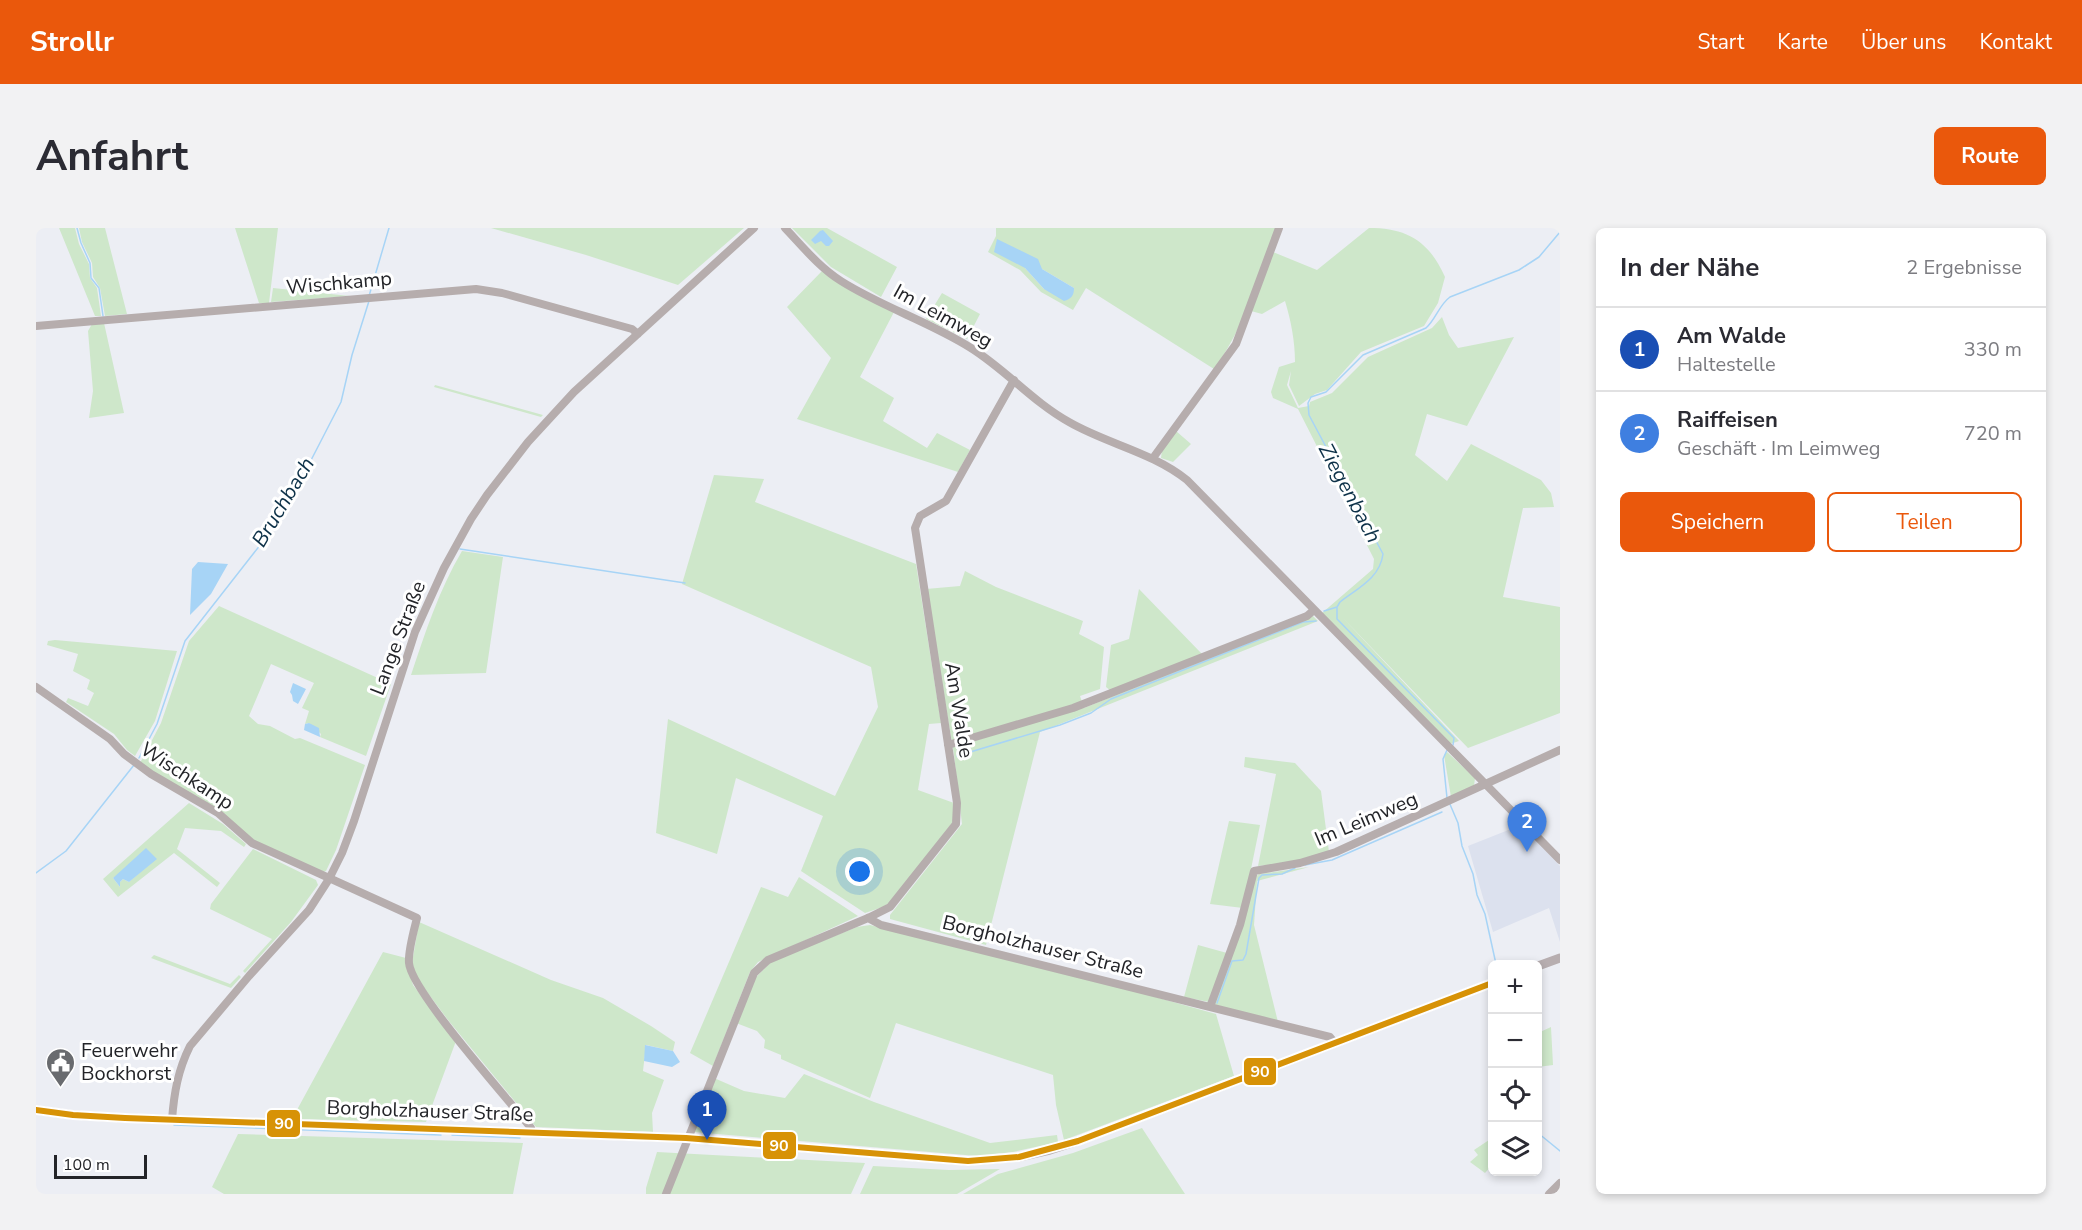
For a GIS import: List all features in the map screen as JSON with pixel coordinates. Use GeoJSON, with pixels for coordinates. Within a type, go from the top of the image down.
{"type":"FeatureCollection","features":[{"type":"Feature","properties":{"kind":"main road"},"geometry":{"type":"LineString","coordinates":[[1542,965],[1560,958]]}},
{"type":"Feature","properties":{"kind":"main road","name":"Borgholzhauser Straße"},"geometry":{"type":"LineString","coordinates":[[36,1110],[73,1115],[172,1120],[686,1138],[946,1160],[990,1160],[1019,1157],[1078,1141],[1488,985]]}},
{"type":"Feature","properties":{"kind":"street","name":"Lange Straße"},"geometry":{"type":"LineString","coordinates":[[172,1120],[175,1086],[190,1046],[309,910],[342,853],[415,632],[444,568],[471,519],[504,471],[574,392],[754,228]]}},
{"type":"Feature","properties":{"kind":"street","name":"Im Leimweg"},"geometry":{"type":"LineString","coordinates":[[785,228],[813,258],[842,282],[968,346],[1014,380],[1049,411],[1091,434],[1154,458],[1187,480],[1560,860]]}},
{"type":"Feature","properties":{"kind":"street"},"geometry":{"type":"LineString","coordinates":[[1154,458],[1236,344],[1279,228]]}},
{"type":"Feature","properties":{"kind":"street","name":"Wischkamp"},"geometry":{"type":"LineString","coordinates":[[36,326],[375,297],[489,290],[629,328],[638,334]]}},
{"type":"Feature","properties":{"kind":"street","name":"Am Walde"},"geometry":{"type":"LineString","coordinates":[[686,1138],[754,973],[768,960],[890,907],[956,824],[957,803],[915,528],[920,516],[946,501],[1014,380]]}},
{"type":"Feature","properties":{"kind":"street"},"geometry":{"type":"LineString","coordinates":[[948,745],[1073,708],[1307,616],[1314,610]]}},
{"type":"Feature","properties":{"kind":"street","name":"Wischkamp"},"geometry":{"type":"LineString","coordinates":[[36,687],[110,739],[124,754],[151,774],[218,813],[252,843],[417,918],[409,963],[416,982],[446,1023],[531,1128],[532,1133]]}},
{"type":"Feature","properties":{"kind":"street"},"geometry":{"type":"LineString","coordinates":[[1486,785],[1560,750]]}},
{"type":"Feature","properties":{"kind":"street","name":"Im Leimweg"},"geometry":{"type":"LineString","coordinates":[[1210,1007],[1240,925],[1254,871],[1300,863],[1336,852],[1486,785]]}},
{"type":"Feature","properties":{"kind":"street","name":"Borgholzhauser Straße"},"geometry":{"type":"LineString","coordinates":[[868,918],[881,925],[1330,1037],[1335,1043]]}},
{"type":"Feature","properties":{"kind":"street"},"geometry":{"type":"LineString","coordinates":[[666,1194],[686,1138]]}},
{"type":"Feature","properties":{"kind":"street"},"geometry":{"type":"LineString","coordinates":[[1549,1194],[1560,1183]]}},
{"type":"Feature","properties":{"kind":"shaded area"},"geometry":{"type":"Polygon","coordinates":[[[1521,825],[1560,866],[1560,942],[1549,908],[1493,932],[1468,846],[1521,825]]]}},
{"type":"Feature","properties":{"kind":"green space"},"geometry":{"type":"Polygon","coordinates":[[[59,228],[75,228],[79,244],[89,264],[90,278],[97,288],[101,316],[95,316],[59,228]]]}},
{"type":"Feature","properties":{"kind":"green space"},"geometry":{"type":"Polygon","coordinates":[[[79,228],[105,228],[127,314],[105,316],[100,288],[93,277],[92,263],[82,242],[79,228]]]}},
{"type":"Feature","properties":{"kind":"green space"},"geometry":{"type":"Polygon","coordinates":[[[235,228],[278,228],[269,303],[259,303],[235,228]]]}},
{"type":"Feature","properties":{"kind":"green space"},"geometry":{"type":"Polygon","coordinates":[[[491,228],[744,228],[678,285],[586,255],[491,228]]]}},
{"type":"Feature","properties":{"kind":"green space"},"geometry":{"type":"Polygon","coordinates":[[[792,228],[827,228],[897,267],[881,297],[831,267],[792,228]]]}},
{"type":"Feature","properties":{"kind":"green space"},"geometry":{"type":"Polygon","coordinates":[[[996,228],[1276,228],[1242,319],[1214,369],[1086,288],[1073,310],[1041,292],[1020,270],[988,252],[996,236],[996,228]],[[1025,268],[1044,289],[1074,288],[1042,269],[1025,268]]]}},
{"type":"Feature","properties":{"kind":"green space"},"geometry":{"type":"Polygon","coordinates":[[[1369,228],[1406,234],[1432,254],[1445,277],[1438,303],[1424,326],[1361,352],[1327,390],[1315,394],[1299,406],[1289,385],[1291,371],[1287,385],[1298,408],[1309,406],[1310,402],[1332,393],[1368,357],[1432,328],[1442,317],[1449,335],[1458,348],[1514,337],[1467,426],[1427,414],[1415,455],[1447,481],[1471,444],[1541,480],[1551,493],[1554,507],[1523,508],[1503,597],[1560,607],[1560,713],[1468,748],[1342,617],[1459,741],[1450,744],[1322,613],[1373,569],[1374,559],[1298,409],[1273,398],[1271,392],[1279,367],[1295,362],[1292,331],[1285,301],[1262,314],[1251,311],[1273,252],[1317,270],[1369,228]]]}},
{"type":"Feature","properties":{"kind":"green space"},"geometry":{"type":"Polygon","coordinates":[[[822,271],[894,312],[860,377],[894,398],[883,421],[927,448],[937,433],[970,450],[958,472],[797,419],[831,358],[787,307],[822,271]]]}},
{"type":"Feature","properties":{"kind":"green space"},"geometry":{"type":"Polygon","coordinates":[[[273,288],[350,296],[271,302],[273,288]]]}},
{"type":"Feature","properties":{"kind":"green space"},"geometry":{"type":"Polygon","coordinates":[[[942,293],[980,314],[967,339],[926,319],[942,293]]]}},
{"type":"Feature","properties":{"kind":"green space"},"geometry":{"type":"Polygon","coordinates":[[[104,323],[124,413],[89,418],[93,391],[88,331],[92,324],[104,323]]]}},
{"type":"Feature","properties":{"kind":"green space"},"geometry":{"type":"Polygon","coordinates":[[[435,385],[543,415],[541,417],[434,387],[435,385]]]}},
{"type":"Feature","properties":{"kind":"green space"},"geometry":{"type":"Polygon","coordinates":[[[1176,431],[1191,444],[1173,462],[1161,458],[1162,450],[1176,431]]]}},
{"type":"Feature","properties":{"kind":"green space"},"geometry":{"type":"Polygon","coordinates":[[[714,475],[764,479],[755,502],[916,564],[941,723],[929,724],[918,790],[954,803],[956,818],[892,901],[883,907],[865,913],[801,871],[823,816],[736,778],[717,854],[656,833],[668,719],[835,796],[878,707],[871,667],[682,584],[714,475]]]}},
{"type":"Feature","properties":{"kind":"green space"},"geometry":{"type":"Polygon","coordinates":[[[462,551],[503,557],[486,673],[411,675],[439,596],[462,551]]]}},
{"type":"Feature","properties":{"kind":"green space"},"geometry":{"type":"Polygon","coordinates":[[[965,571],[996,587],[1083,621],[1079,634],[1104,647],[1100,689],[1080,696],[1084,708],[1313,616],[1318,621],[1040,732],[986,945],[890,919],[890,915],[962,824],[954,755],[926,589],[960,586],[965,571]]]}},
{"type":"Feature","properties":{"kind":"green space"},"geometry":{"type":"Polygon","coordinates":[[[1139,589],[1202,654],[1111,691],[1106,687],[1111,645],[1129,639],[1139,589]]]}},
{"type":"Feature","properties":{"kind":"green space"},"geometry":{"type":"Polygon","coordinates":[[[219,606],[391,684],[366,756],[320,737],[321,734],[309,723],[305,724],[309,711],[302,708],[314,683],[271,664],[249,716],[258,724],[270,726],[295,739],[300,738],[365,765],[336,850],[326,871],[321,873],[263,846],[140,763],[161,723],[189,641],[219,606]]]}},
{"type":"Feature","properties":{"kind":"green space"},"geometry":{"type":"Polygon","coordinates":[[[48,641],[177,651],[155,721],[135,756],[114,734],[66,702],[68,698],[88,706],[94,693],[87,689],[90,680],[73,671],[78,654],[47,645],[48,641]]]}},
{"type":"Feature","properties":{"kind":"green space"},"geometry":{"type":"Polygon","coordinates":[[[1447,752],[1475,778],[1474,786],[1451,797],[1444,755],[1447,752]]]}},
{"type":"Feature","properties":{"kind":"green space"},"geometry":{"type":"Polygon","coordinates":[[[1245,757],[1295,763],[1321,791],[1329,852],[1298,862],[1258,866],[1276,774],[1244,767],[1245,757]]]}},
{"type":"Feature","properties":{"kind":"green space"},"geometry":{"type":"Polygon","coordinates":[[[189,803],[223,824],[246,844],[244,847],[221,831],[185,828],[177,849],[220,883],[217,887],[174,853],[118,897],[103,879],[189,803]],[[156,858],[113,878],[120,887],[123,879],[129,882],[156,858]]]}},
{"type":"Feature","properties":{"kind":"green space"},"geometry":{"type":"Polygon","coordinates":[[[1229,821],[1260,825],[1243,908],[1210,904],[1229,821]]]}},
{"type":"Feature","properties":{"kind":"green space"},"geometry":{"type":"Polygon","coordinates":[[[253,849],[316,880],[318,885],[291,922],[245,973],[243,971],[272,939],[210,909],[211,904],[253,849]]]}},
{"type":"Feature","properties":{"kind":"green space"},"geometry":{"type":"Polygon","coordinates":[[[1309,867],[1257,881],[1254,925],[1278,1022],[1218,1008],[1214,1003],[1255,877],[1259,874],[1309,867]]]}},
{"type":"Feature","properties":{"kind":"green space"},"geometry":{"type":"Polygon","coordinates":[[[799,877],[858,916],[758,962],[750,972],[713,1066],[690,1053],[761,887],[788,897],[799,877]]]}},
{"type":"Feature","properties":{"kind":"green space"},"geometry":{"type":"Polygon","coordinates":[[[419,922],[551,980],[603,998],[675,1042],[673,1051],[646,1045],[643,1071],[664,1080],[652,1113],[653,1132],[536,1127],[418,980],[412,963],[419,922]]]}},
{"type":"Feature","properties":{"kind":"green space"},"geometry":{"type":"Polygon","coordinates":[[[870,925],[1216,1014],[1234,1076],[1064,1140],[1056,1105],[1053,1075],[896,1023],[870,1098],[781,1059],[781,1055],[764,1048],[765,1040],[757,1031],[736,1023],[755,978],[772,961],[857,927],[870,925]]]}},
{"type":"Feature","properties":{"kind":"green space"},"geometry":{"type":"Polygon","coordinates":[[[1198,945],[1227,953],[1209,1002],[1184,997],[1198,945]]]}},
{"type":"Feature","properties":{"kind":"green space"},"geometry":{"type":"Polygon","coordinates":[[[383,952],[406,958],[413,985],[456,1041],[426,1122],[292,1119],[383,952]]]}},
{"type":"Feature","properties":{"kind":"green space"},"geometry":{"type":"Polygon","coordinates":[[[154,955],[230,984],[239,975],[241,977],[231,988],[151,958],[154,955]]]}},
{"type":"Feature","properties":{"kind":"green space"},"geometry":{"type":"Polygon","coordinates":[[[1551,1027],[1553,1065],[1542,1066],[1542,1031],[1551,1027]]]}},
{"type":"Feature","properties":{"kind":"green space"},"geometry":{"type":"Polygon","coordinates":[[[804,1074],[874,1102],[990,1143],[1057,1135],[1058,1142],[1013,1152],[977,1156],[693,1132],[714,1078],[744,1091],[785,1098],[804,1074]]]}},
{"type":"Feature","properties":{"kind":"green space"},"geometry":{"type":"Polygon","coordinates":[[[1142,1128],[1185,1194],[963,1194],[998,1174],[1073,1153],[1142,1128]]]}},
{"type":"Feature","properties":{"kind":"green space"},"geometry":{"type":"Polygon","coordinates":[[[238,1134],[523,1143],[513,1194],[224,1194],[212,1187],[238,1134]]]}},
{"type":"Feature","properties":{"kind":"green space"},"geometry":{"type":"Polygon","coordinates":[[[1488,1141],[1488,1170],[1485,1173],[1470,1162],[1478,1155],[1474,1150],[1488,1141]]]}},
{"type":"Feature","properties":{"kind":"green space"},"geometry":{"type":"Polygon","coordinates":[[[657,1152],[865,1163],[851,1194],[646,1194],[657,1152]]]}},
{"type":"Feature","properties":{"kind":"green space"},"geometry":{"type":"Polygon","coordinates":[[[873,1166],[949,1170],[1000,1169],[957,1194],[860,1194],[873,1166]]]}},
{"type":"Feature","properties":{"kind":"water"},"geometry":{"type":"Polygon","coordinates":[[[823,230],[833,241],[829,246],[821,241],[815,244],[811,240],[823,230]]]}},
{"type":"Feature","properties":{"kind":"water"},"geometry":{"type":"Polygon","coordinates":[[[997,239],[1038,259],[1042,269],[1074,288],[1072,297],[1064,301],[1044,289],[1025,268],[994,252],[997,239]]]}},
{"type":"Feature","properties":{"kind":"water"},"geometry":{"type":"Polygon","coordinates":[[[198,562],[228,564],[211,594],[190,615],[192,569],[198,562]]]}},
{"type":"Feature","properties":{"kind":"water"},"geometry":{"type":"Polygon","coordinates":[[[293,683],[306,689],[298,704],[293,701],[290,692],[293,683]]]}},
{"type":"Feature","properties":{"kind":"water"},"geometry":{"type":"Polygon","coordinates":[[[309,723],[319,728],[320,737],[304,730],[305,724],[309,723]]]}},
{"type":"Feature","properties":{"kind":"water"},"geometry":{"type":"Polygon","coordinates":[[[146,848],[157,859],[129,882],[123,879],[120,887],[113,878],[146,848]]]}},
{"type":"Feature","properties":{"kind":"water"},"geometry":{"type":"Polygon","coordinates":[[[645,1045],[673,1051],[680,1062],[672,1067],[644,1061],[645,1045]]]}},
{"type":"Feature","properties":{"kind":"waterway"},"geometry":{"type":"LineString","coordinates":[[77,228],[90,263],[91,278],[99,288],[103,316]]}},
{"type":"Feature","properties":{"kind":"waterway","name":"Bruchbach"},"geometry":{"type":"LineString","coordinates":[[369,296],[389,228]]}},
{"type":"Feature","properties":{"kind":"waterway","name":"Ziegenbach"},"geometry":{"type":"LineString","coordinates":[[1453,745],[1454,738],[1337,619],[1337,607],[1340,602],[1373,576],[1378,570],[1383,554],[1309,415],[1308,403],[1311,397],[1326,392],[1363,355],[1426,328],[1450,297],[1519,270],[1539,257],[1560,232]]}},
{"type":"Feature","properties":{"kind":"waterway","name":"Bruchbach"},"geometry":{"type":"LineString","coordinates":[[139,758],[157,724],[185,641],[268,535],[307,468],[341,402],[352,355],[369,301]]}},
{"type":"Feature","properties":{"kind":"waterway"},"geometry":{"type":"LineString","coordinates":[[460,549],[685,583]]}},
{"type":"Feature","properties":{"kind":"waterway"},"geometry":{"type":"LineString","coordinates":[[1324,611],[1337,607]]}},
{"type":"Feature","properties":{"kind":"waterway"},"geometry":{"type":"LineString","coordinates":[[957,756],[1060,725],[1091,713],[1111,699],[1303,622],[1316,621]]}},
{"type":"Feature","properties":{"kind":"waterway","name":"Ziegenbach"},"geometry":{"type":"LineString","coordinates":[[1447,750],[1443,759],[1447,798]]}},
{"type":"Feature","properties":{"kind":"waterway","name":"Bruchbach"},"geometry":{"type":"LineString","coordinates":[[36,873],[66,851],[134,765]]}},
{"type":"Feature","properties":{"kind":"waterway","name":"Ziegenbach"},"geometry":{"type":"LineString","coordinates":[[1449,802],[1458,823],[1462,846],[1485,914],[1495,960]]}},
{"type":"Feature","properties":{"kind":"waterway"},"geometry":{"type":"LineString","coordinates":[[1305,865],[1332,860],[1442,812]]}},
{"type":"Feature","properties":{"kind":"waterway"},"geometry":{"type":"LineString","coordinates":[[1217,1003],[1232,961],[1243,960],[1246,954],[1259,878],[1262,875],[1282,874],[1295,868]]}},
{"type":"Feature","properties":{"kind":"waterway"},"geometry":{"type":"LineString","coordinates":[[174,1125],[441,1135]]}},
{"type":"Feature","properties":{"kind":"waterway"},"geometry":{"type":"LineString","coordinates":[[452,1135],[520,1138]]}},
{"type":"Feature","properties":{"kind":"waterway","name":"Ziegenbach"},"geometry":{"type":"LineString","coordinates":[[1542,1136],[1560,1151]]}},
{"type":"Feature","properties":{"kind":"transit line","name":"90"},"geometry":{"type":"LineString","coordinates":[[36,1110],[125,1118],[686,1138],[968,1161],[1019,1157],[1078,1141],[1488,985]]}},
{"type":"Feature","properties":{"kind":"place","name":"Raiffeisen"},"geometry":{"type":"Point","coordinates":[1527,852]}},
{"type":"Feature","properties":{"kind":"place","name":"Feuerwehr Bockhorst"},"geometry":{"type":"Point","coordinates":[60,1088]}},
{"type":"Feature","properties":{"kind":"place","name":"Am Walde"},"geometry":{"type":"Point","coordinates":[707,1140]}}]}
